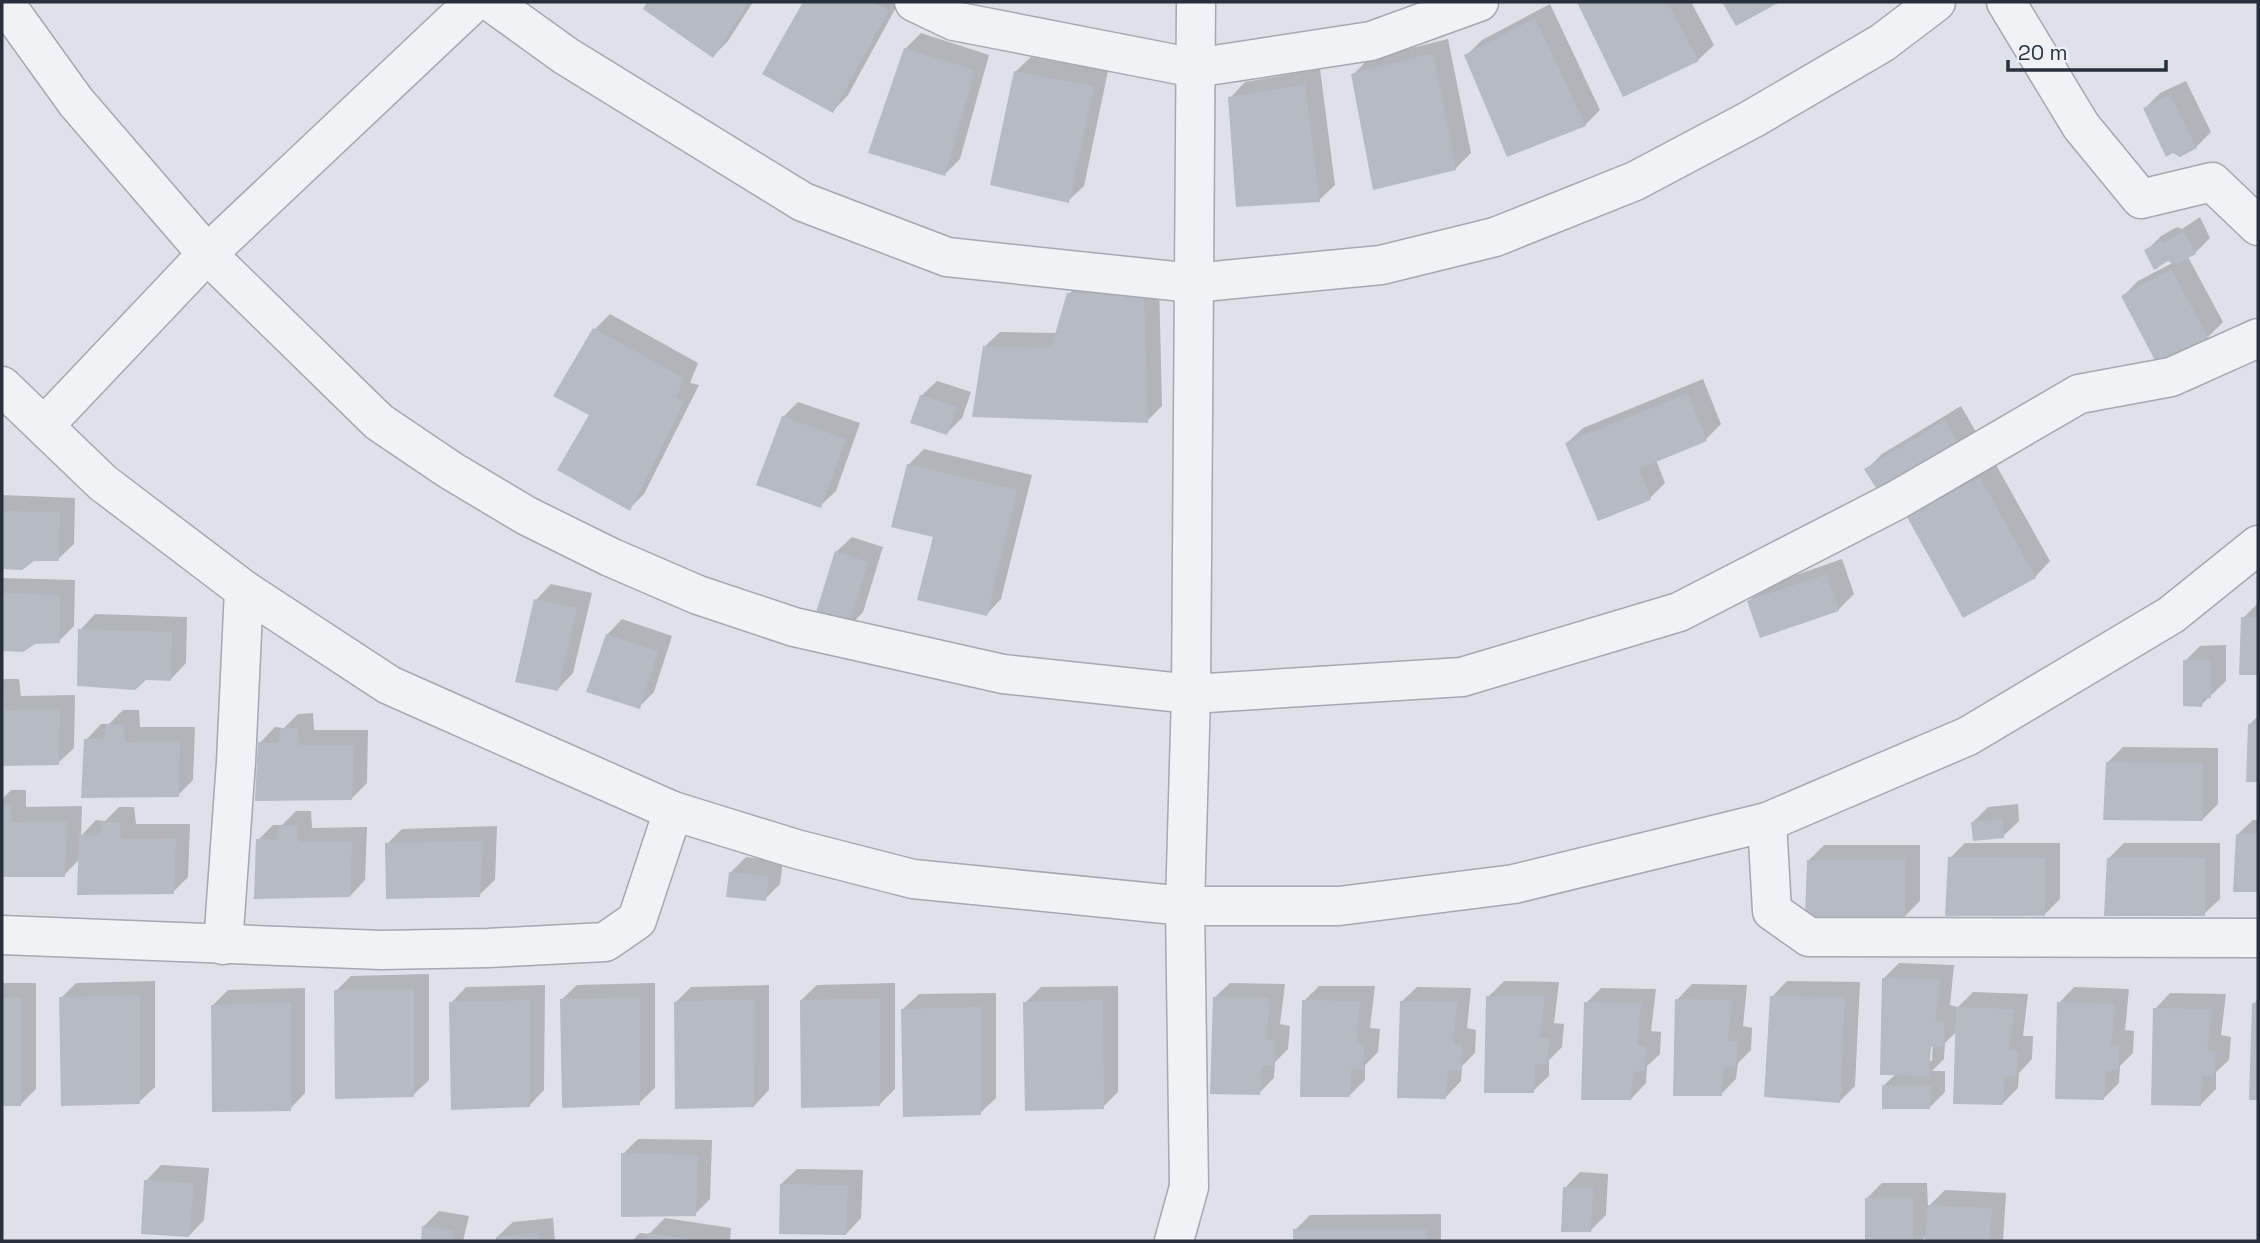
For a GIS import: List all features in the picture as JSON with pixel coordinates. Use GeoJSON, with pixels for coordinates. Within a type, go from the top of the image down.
{"type":"FeatureCollection","features":[{"type":"Feature","properties":{"kind":"street"},"geometry":{"type":"LineString","coordinates":[[4,2],[76,102],[207,254],[379,422],[450,470],[527,516],[610,557],[698,594],[794,627],[1003,674],[1191,694],[1462,677],[1679,612],[1897,500],[2079,394],[2171,377],[2258,338]]}},
{"type":"Feature","properties":{"kind":"street"},"geometry":{"type":"LineString","coordinates":[[44,426],[207,254],[474,2]]}},
{"type":"Feature","properties":{"kind":"street"},"geometry":{"type":"LineString","coordinates":[[491,2],[566,56],[803,202],[947,257],[1193,283],[1381,265],[1495,237],[1635,181],[1740,125],[1882,43],[1936,2]]}},
{"type":"Feature","properties":{"kind":"street"},"geometry":{"type":"LineString","coordinates":[[914,2],[954,21],[1195,68],[1371,41],[1479,2]]}},
{"type":"Feature","properties":{"kind":"street"},"geometry":{"type":"LineString","coordinates":[[1174,1241],[1189,1187],[1185,906],[1191,694],[1196,2]]}},
{"type":"Feature","properties":{"kind":"street"},"geometry":{"type":"LineString","coordinates":[[2006,2],[2081,126],[2141,199],[2212,182],[2258,226]]}},
{"type":"Feature","properties":{"kind":"street"},"geometry":{"type":"LineString","coordinates":[[2,387],[103,483],[244,590],[389,685],[673,811],[796,849],[913,879],[1185,906],[1339,906],[1514,884],[1767,822],[1968,736],[2171,615],[2258,545]]}},
{"type":"Feature","properties":{"kind":"street"},"geometry":{"type":"LineString","coordinates":[[223,945],[236,762],[244,590]]}},
{"type":"Feature","properties":{"kind":"street"},"geometry":{"type":"LineString","coordinates":[[2,935],[381,950],[605,942],[637,919],[673,811]]}},
{"type":"Feature","properties":{"kind":"street"},"geometry":{"type":"LineString","coordinates":[[1767,822],[1772,911],[1809,937],[2258,938]]}},
{"type":"Feature","properties":{"kind":"building"},"geometry":{"type":"Polygon","coordinates":[[[647,2],[749,2],[713,58],[643,9],[647,2]]]}},
{"type":"Feature","properties":{"kind":"building"},"geometry":{"type":"Polygon","coordinates":[[[803,2],[872,2],[889,10],[833,113],[762,74],[803,2]]]}},
{"type":"Feature","properties":{"kind":"building"},"geometry":{"type":"Polygon","coordinates":[[[1577,2],[1667,2],[1699,61],[1623,97],[1577,2]]]}},
{"type":"Feature","properties":{"kind":"building"},"geometry":{"type":"Polygon","coordinates":[[[1722,2],[1780,2],[1736,26],[1722,2]]]}},
{"type":"Feature","properties":{"kind":"building"},"geometry":{"type":"Polygon","coordinates":[[[1535,18],[1586,126],[1507,157],[1464,55],[1535,18]]]}},
{"type":"Feature","properties":{"kind":"building"},"geometry":{"type":"Polygon","coordinates":[[[904,48],[975,70],[945,176],[868,153],[904,48]]]}},
{"type":"Feature","properties":{"kind":"building"},"geometry":{"type":"Polygon","coordinates":[[[1433,53],[1456,170],[1373,190],[1351,74],[1433,53]]]}},
{"type":"Feature","properties":{"kind":"building"},"geometry":{"type":"Polygon","coordinates":[[[1014,71],[1094,86],[1069,203],[990,185],[1014,71]]]}},
{"type":"Feature","properties":{"kind":"building"},"geometry":{"type":"Polygon","coordinates":[[[1305,84],[1320,202],[1236,207],[1228,97],[1305,84]]]}},
{"type":"Feature","properties":{"kind":"building"},"geometry":{"type":"Polygon","coordinates":[[[2170,95],[2197,148],[2180,157],[2173,153],[2166,157],[2143,108],[2170,95]]]}},
{"type":"Feature","properties":{"kind":"building"},"geometry":{"type":"Polygon","coordinates":[[[2184,231],[2196,254],[2175,265],[2168,261],[2154,270],[2144,250],[2161,241],[2167,244],[2167,240],[2184,231]]]}},
{"type":"Feature","properties":{"kind":"building"},"geometry":{"type":"Polygon","coordinates":[[[2171,269],[2209,339],[2158,366],[2121,296],[2171,269]]]}},
{"type":"Feature","properties":{"kind":"building"},"geometry":{"type":"Polygon","coordinates":[[[1067,293],[1144,294],[1148,423],[972,417],[983,346],[1051,348],[1067,293]]]}},
{"type":"Feature","properties":{"kind":"building"},"geometry":{"type":"Polygon","coordinates":[[[593,328],[684,378],[676,398],[685,401],[630,511],[557,470],[589,415],[553,396],[593,328]]]}},
{"type":"Feature","properties":{"kind":"building"},"geometry":{"type":"Polygon","coordinates":[[[1688,393],[1707,441],[1639,469],[1651,500],[1598,521],[1565,443],[1688,393]]]}},
{"type":"Feature","properties":{"kind":"building"},"geometry":{"type":"Polygon","coordinates":[[[920,395],[957,407],[947,435],[910,423],[920,395]]]}},
{"type":"Feature","properties":{"kind":"building"},"geometry":{"type":"Polygon","coordinates":[[[782,416],[846,439],[821,508],[756,485],[782,416]]]}},
{"type":"Feature","properties":{"kind":"building"},"geometry":{"type":"Polygon","coordinates":[[[1945,420],[1962,449],[1887,494],[1885,484],[1878,491],[1864,469],[1945,420]]]}},
{"type":"Feature","properties":{"kind":"building"},"geometry":{"type":"Polygon","coordinates":[[[907,464],[1017,490],[987,616],[917,600],[933,537],[891,527],[907,464]]]}},
{"type":"Feature","properties":{"kind":"building"},"geometry":{"type":"Polygon","coordinates":[[[1980,477],[2036,578],[1963,618],[1907,517],[1980,477]]]}},
{"type":"Feature","properties":{"kind":"building"},"geometry":{"type":"Polygon","coordinates":[[[2,511],[60,512],[59,561],[34,561],[22,570],[2,569],[2,511]]]}},
{"type":"Feature","properties":{"kind":"building"},"geometry":{"type":"Polygon","coordinates":[[[835,551],[868,562],[848,630],[814,619],[835,551]]]}},
{"type":"Feature","properties":{"kind":"building"},"geometry":{"type":"Polygon","coordinates":[[[1827,574],[1839,611],[1760,638],[1747,601],[1827,574]]]}},
{"type":"Feature","properties":{"kind":"building"},"geometry":{"type":"Polygon","coordinates":[[[2,593],[60,595],[60,643],[35,644],[23,652],[2,651],[2,593]]]}},
{"type":"Feature","properties":{"kind":"building"},"geometry":{"type":"Polygon","coordinates":[[[534,599],[577,608],[558,691],[515,682],[534,599]]]}},
{"type":"Feature","properties":{"kind":"building"},"geometry":{"type":"Polygon","coordinates":[[[2241,617],[2258,617],[2258,675],[2239,675],[2241,617]]]}},
{"type":"Feature","properties":{"kind":"building"},"geometry":{"type":"Polygon","coordinates":[[[78,629],[172,632],[171,681],[146,680],[135,690],[77,686],[78,629]]]}},
{"type":"Feature","properties":{"kind":"building"},"geometry":{"type":"Polygon","coordinates":[[[606,634],[658,651],[640,709],[586,692],[606,634]]]}},
{"type":"Feature","properties":{"kind":"building"},"geometry":{"type":"Polygon","coordinates":[[[2183,660],[2211,660],[2211,698],[2202,698],[2202,707],[2183,706],[2183,660]]]}},
{"type":"Feature","properties":{"kind":"building"},"geometry":{"type":"Polygon","coordinates":[[[2,693],[5,693],[6,710],[60,709],[59,765],[2,766],[2,693]]]}},
{"type":"Feature","properties":{"kind":"building"},"geometry":{"type":"Polygon","coordinates":[[[2248,724],[2258,724],[2258,782],[2246,782],[2248,724]]]}},
{"type":"Feature","properties":{"kind":"building"},"geometry":{"type":"Polygon","coordinates":[[[106,725],[124,725],[125,742],[180,741],[179,797],[81,798],[84,739],[104,739],[106,725]]]}},
{"type":"Feature","properties":{"kind":"building"},"geometry":{"type":"Polygon","coordinates":[[[281,728],[298,728],[299,745],[354,745],[352,800],[255,801],[258,742],[278,743],[281,728]]]}},
{"type":"Feature","properties":{"kind":"building"},"geometry":{"type":"Polygon","coordinates":[[[2106,762],[2203,763],[2203,821],[2103,820],[2106,762]]]}},
{"type":"Feature","properties":{"kind":"building"},"geometry":{"type":"Polygon","coordinates":[[[11,804],[12,822],[67,821],[65,877],[2,877],[2,805],[11,804]]]}},
{"type":"Feature","properties":{"kind":"building"},"geometry":{"type":"Polygon","coordinates":[[[2003,819],[2004,838],[1973,841],[1971,822],[2003,819]]]}},
{"type":"Feature","properties":{"kind":"building"},"geometry":{"type":"Polygon","coordinates":[[[102,822],[120,822],[121,839],[176,838],[174,894],[77,895],[79,835],[99,836],[102,822]]]}},
{"type":"Feature","properties":{"kind":"building"},"geometry":{"type":"Polygon","coordinates":[[[279,826],[297,826],[298,842],[352,842],[350,897],[254,899],[256,839],[276,840],[279,826]]]}},
{"type":"Feature","properties":{"kind":"building"},"geometry":{"type":"Polygon","coordinates":[[[2236,834],[2258,834],[2258,892],[2233,892],[2236,834]]]}},
{"type":"Feature","properties":{"kind":"building"},"geometry":{"type":"Polygon","coordinates":[[[483,841],[480,897],[386,899],[385,843],[483,841]]]}},
{"type":"Feature","properties":{"kind":"building"},"geometry":{"type":"Polygon","coordinates":[[[1948,857],[2045,858],[2045,916],[1945,916],[1948,857]]]}},
{"type":"Feature","properties":{"kind":"building"},"geometry":{"type":"Polygon","coordinates":[[[2107,858],[2205,858],[2205,916],[2104,916],[2107,858]]]}},
{"type":"Feature","properties":{"kind":"building"},"geometry":{"type":"Polygon","coordinates":[[[1807,860],[1905,860],[1905,918],[1805,918],[1807,860]]]}},
{"type":"Feature","properties":{"kind":"building"},"geometry":{"type":"Polygon","coordinates":[[[729,872],[769,876],[766,901],[726,897],[729,872]]]}},
{"type":"Feature","properties":{"kind":"building"},"geometry":{"type":"Polygon","coordinates":[[[1882,978],[1940,979],[1935,1020],[1945,1022],[1943,1047],[1931,1047],[1929,1076],[1880,1075],[1882,978]]]}},
{"type":"Feature","properties":{"kind":"building"},"geometry":{"type":"Polygon","coordinates":[[[414,989],[414,1097],[335,1099],[334,990],[414,989]]]}},
{"type":"Feature","properties":{"kind":"building"},"geometry":{"type":"Polygon","coordinates":[[[140,995],[140,1104],[61,1106],[59,997],[140,995]]]}},
{"type":"Feature","properties":{"kind":"building"},"geometry":{"type":"Polygon","coordinates":[[[1486,996],[1545,996],[1540,1038],[1549,1039],[1547,1064],[1535,1064],[1534,1093],[1484,1093],[1486,996]]]}},
{"type":"Feature","properties":{"kind":"building"},"geometry":{"type":"Polygon","coordinates":[[[1770,996],[1845,997],[1840,1103],[1764,1097],[1770,996]]]}},
{"type":"Feature","properties":{"kind":"building"},"geometry":{"type":"Polygon","coordinates":[[[21,997],[21,1106],[2,1106],[2,998],[21,997]]]}},
{"type":"Feature","properties":{"kind":"building"},"geometry":{"type":"Polygon","coordinates":[[[640,997],[640,1105],[562,1108],[560,999],[640,997]]]}},
{"type":"Feature","properties":{"kind":"building"},"geometry":{"type":"Polygon","coordinates":[[[1213,997],[1270,998],[1266,1039],[1275,1041],[1274,1066],[1262,1066],[1260,1095],[1210,1094],[1213,997]]]}},
{"type":"Feature","properties":{"kind":"building"},"geometry":{"type":"Polygon","coordinates":[[[880,998],[880,1106],[801,1108],[800,1000],[880,998]]]}},
{"type":"Feature","properties":{"kind":"building"},"geometry":{"type":"Polygon","coordinates":[[[1675,999],[1732,1000],[1728,1041],[1738,1042],[1736,1067],[1724,1067],[1722,1096],[1673,1096],[1675,999]]]}},
{"type":"Feature","properties":{"kind":"building"},"geometry":{"type":"Polygon","coordinates":[[[530,1000],[530,1107],[451,1110],[449,1002],[530,1000]]]}},
{"type":"Feature","properties":{"kind":"building"},"geometry":{"type":"Polygon","coordinates":[[[755,1000],[754,1107],[675,1109],[674,1002],[755,1000]]]}},
{"type":"Feature","properties":{"kind":"building"},"geometry":{"type":"Polygon","coordinates":[[[1103,1000],[1104,1109],[1025,1111],[1023,1002],[1103,1000]]]}},
{"type":"Feature","properties":{"kind":"building"},"geometry":{"type":"Polygon","coordinates":[[[1302,1000],[1360,1001],[1356,1043],[1365,1044],[1363,1069],[1351,1069],[1350,1097],[1300,1097],[1302,1000]]]}},
{"type":"Feature","properties":{"kind":"building"},"geometry":{"type":"Polygon","coordinates":[[[1400,1001],[1457,1002],[1453,1043],[1462,1045],[1461,1070],[1448,1070],[1446,1099],[1397,1098],[1400,1001]]]}},
{"type":"Feature","properties":{"kind":"building"},"geometry":{"type":"Polygon","coordinates":[[[291,1002],[291,1111],[212,1112],[211,1005],[291,1002]]]}},
{"type":"Feature","properties":{"kind":"building"},"geometry":{"type":"Polygon","coordinates":[[[1584,1002],[1641,1003],[1637,1046],[1646,1046],[1645,1071],[1633,1072],[1631,1100],[1581,1100],[1584,1002]]]}},
{"type":"Feature","properties":{"kind":"building"},"geometry":{"type":"Polygon","coordinates":[[[2057,1002],[2115,1004],[2111,1045],[2119,1046],[2118,1070],[2106,1071],[2104,1100],[2055,1099],[2057,1002]]]}},
{"type":"Feature","properties":{"kind":"building"},"geometry":{"type":"Polygon","coordinates":[[[2252,1003],[2258,1003],[2258,1100],[2249,1100],[2252,1003]]]}},
{"type":"Feature","properties":{"kind":"building"},"geometry":{"type":"Polygon","coordinates":[[[981,1007],[981,1115],[903,1117],[901,1009],[981,1007]]]}},
{"type":"Feature","properties":{"kind":"building"},"geometry":{"type":"Polygon","coordinates":[[[1956,1007],[2014,1009],[2009,1050],[2018,1051],[2017,1076],[2005,1077],[2003,1105],[1953,1104],[1956,1007]]]}},
{"type":"Feature","properties":{"kind":"building"},"geometry":{"type":"Polygon","coordinates":[[[2153,1008],[2212,1009],[2207,1050],[2216,1052],[2214,1077],[2202,1076],[2201,1106],[2151,1105],[2153,1008]]]}},
{"type":"Feature","properties":{"kind":"building"},"geometry":{"type":"Polygon","coordinates":[[[1882,1085],[1931,1086],[1930,1109],[1882,1109],[1882,1085]]]}},
{"type":"Feature","properties":{"kind":"building"},"geometry":{"type":"Polygon","coordinates":[[[621,1153],[698,1155],[696,1216],[621,1217],[621,1153]]]}},
{"type":"Feature","properties":{"kind":"building"},"geometry":{"type":"Polygon","coordinates":[[[144,1180],[194,1183],[189,1237],[141,1234],[144,1180]]]}},
{"type":"Feature","properties":{"kind":"building"},"geometry":{"type":"Polygon","coordinates":[[[780,1184],[848,1185],[846,1235],[779,1234],[780,1184]]]}},
{"type":"Feature","properties":{"kind":"building"},"geometry":{"type":"Polygon","coordinates":[[[1563,1187],[1593,1188],[1591,1232],[1561,1232],[1563,1187]]]}},
{"type":"Feature","properties":{"kind":"building"},"geometry":{"type":"Polygon","coordinates":[[[1913,1197],[1913,1241],[1865,1241],[1865,1198],[1913,1197]]]}},
{"type":"Feature","properties":{"kind":"building"},"geometry":{"type":"Polygon","coordinates":[[[1928,1205],[1992,1208],[1989,1241],[1925,1241],[1928,1205]]]}},
{"type":"Feature","properties":{"kind":"building"},"geometry":{"type":"Polygon","coordinates":[[[422,1226],[454,1231],[452,1241],[421,1241],[422,1226]]]}},
{"type":"Feature","properties":{"kind":"building"},"geometry":{"type":"Polygon","coordinates":[[[1293,1229],[1427,1229],[1427,1241],[1293,1241],[1293,1229]]]}},
{"type":"Feature","properties":{"kind":"building"},"geometry":{"type":"Polygon","coordinates":[[[538,1232],[539,1241],[496,1241],[496,1237],[538,1232]]]}},
{"type":"Feature","properties":{"kind":"building"},"geometry":{"type":"Polygon","coordinates":[[[648,1233],[693,1240],[693,1241],[647,1241],[648,1233]]]}}]}
